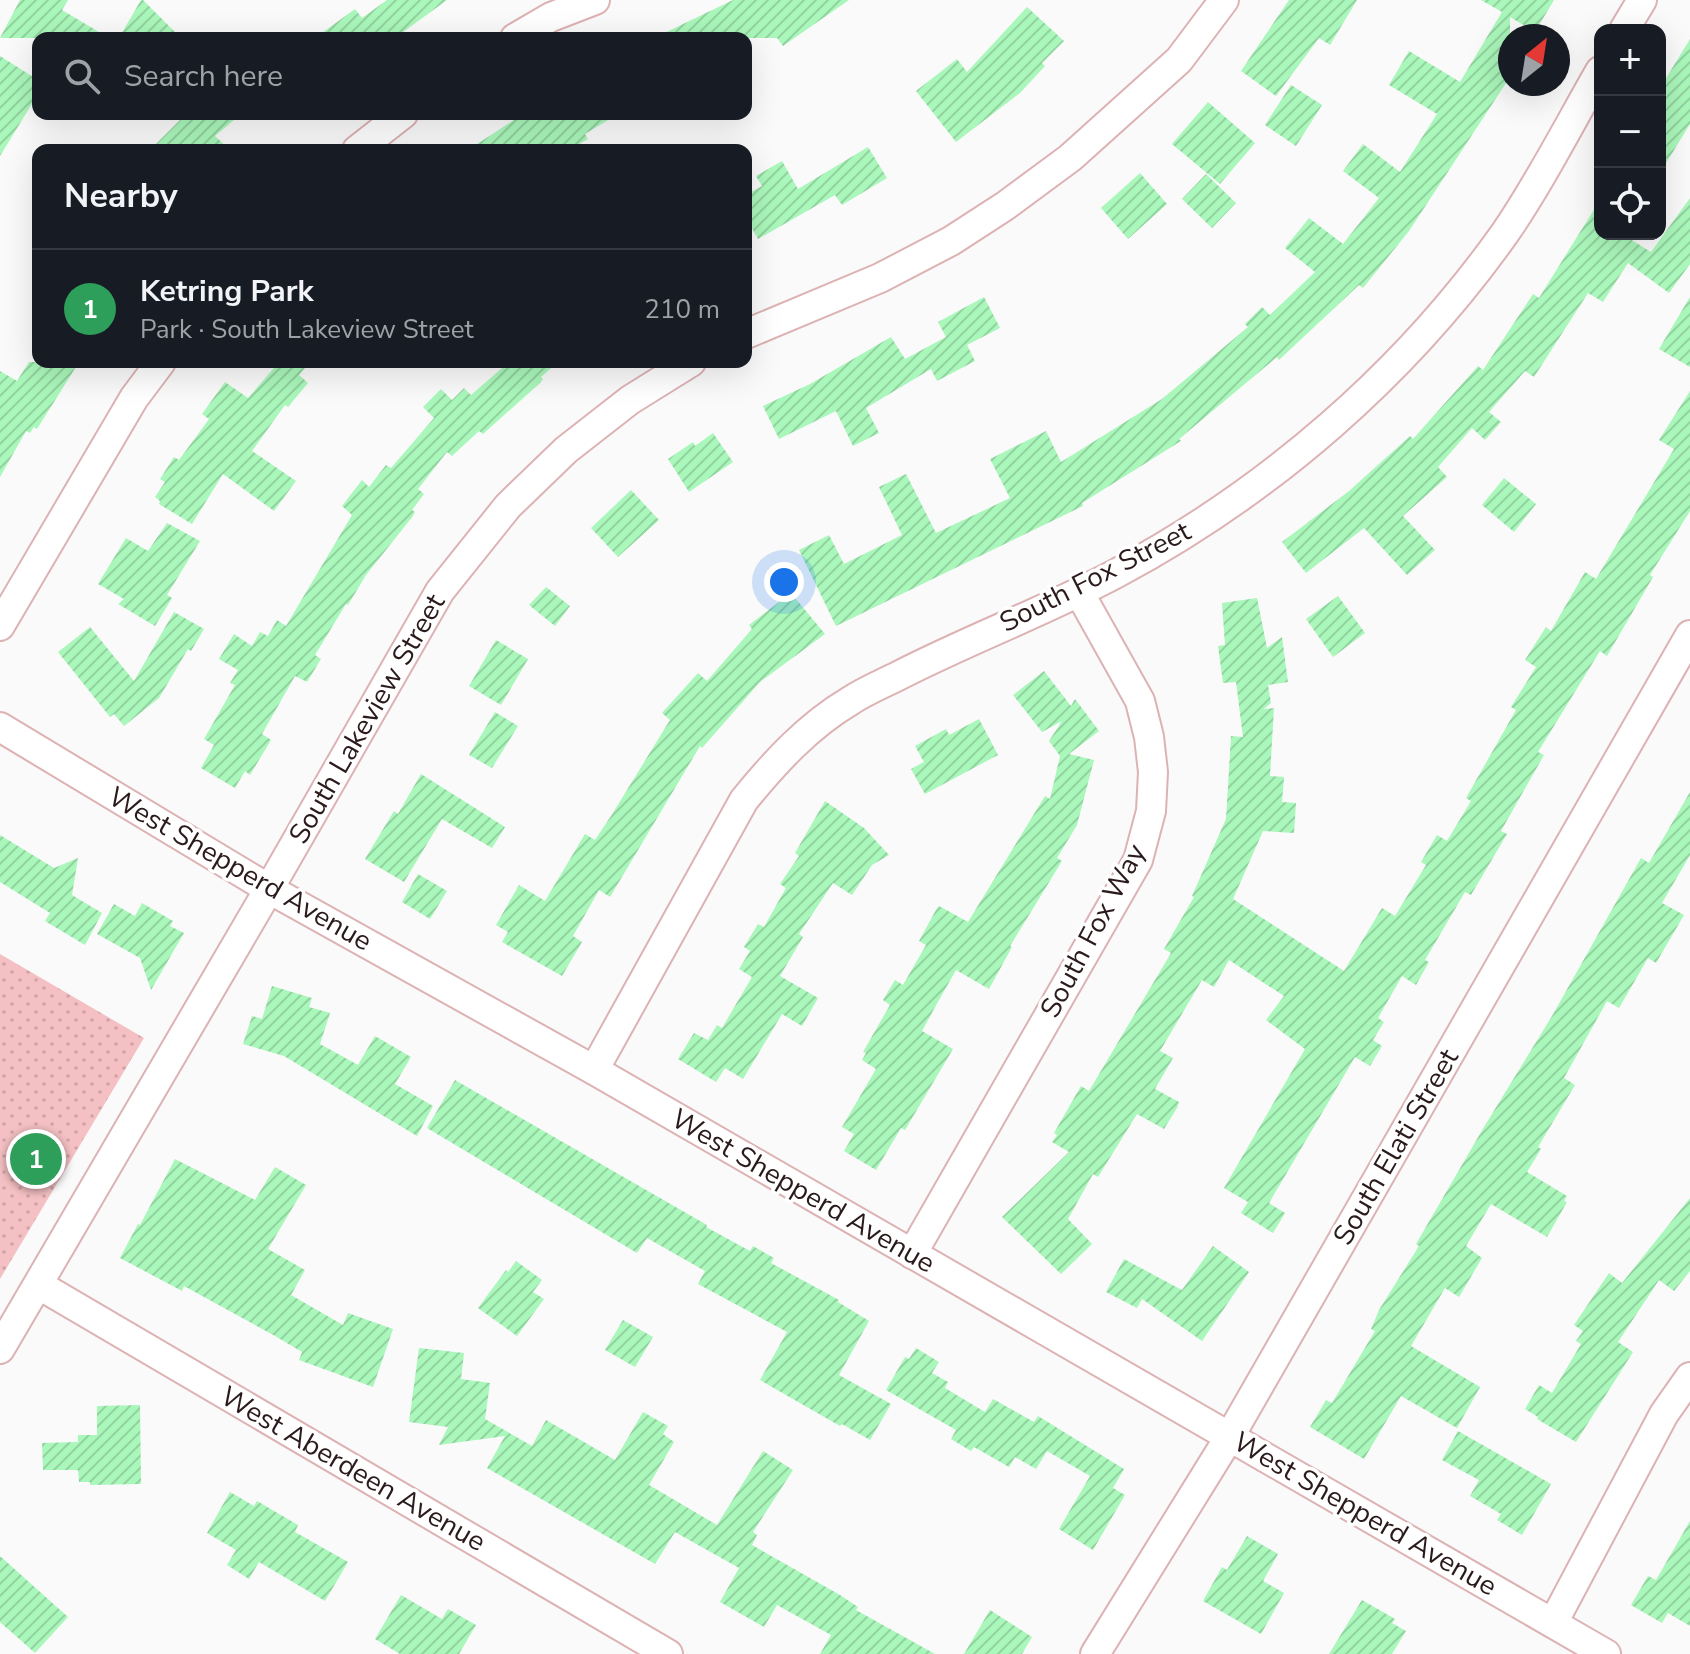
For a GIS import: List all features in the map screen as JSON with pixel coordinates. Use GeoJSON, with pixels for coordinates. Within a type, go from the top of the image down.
{"type":"FeatureCollection","features":[{"type":"Feature","properties":{"kind":"street"},"geometry":{"type":"LineString","coordinates":[[525,32],[551,17],[595,0]]}},
{"type":"Feature","properties":{"kind":"street"},"geometry":{"type":"LineString","coordinates":[[752,331],[880,278],[951,241],[1005,206],[1070,158],[1179,60],[1224,0]]}},
{"type":"Feature","properties":{"kind":"street"},"geometry":{"type":"LineString","coordinates":[[1628,24],[1642,0]]}},
{"type":"Feature","properties":{"kind":"street","name":"South Fox Street"},"geometry":{"type":"LineString","coordinates":[[594,1070],[744,800],[770,767],[803,735],[849,701],[940,654],[1079,592],[1203,521],[1277,469],[1348,410],[1413,348],[1463,291],[1508,229],[1594,81]]}},
{"type":"Feature","properties":{"kind":"street"},"geometry":{"type":"LineString","coordinates":[[365,144],[395,120]]}},
{"type":"Feature","properties":{"kind":"street"},"geometry":{"type":"LineString","coordinates":[[0,626],[134,398],[156,368]]}},
{"type":"Feature","properties":{"kind":"street","name":"South Lakeview Street"},"geometry":{"type":"LineString","coordinates":[[0,1349],[440,591],[508,506],[566,450],[630,400],[681,368]]}},
{"type":"Feature","properties":{"kind":"street","name":"South Fox Way"},"geometry":{"type":"LineString","coordinates":[[912,1254],[1138,860],[1151,811],[1152,760],[1140,701],[1079,592]]}},
{"type":"Feature","properties":{"kind":"street","name":"South Elati Street"},"geometry":{"type":"LineString","coordinates":[[1095,1654],[1230,1436],[1690,635]]}},
{"type":"Feature","properties":{"kind":"street","name":"West Shepperd Avenue"},"geometry":{"type":"LineString","coordinates":[[0,727],[269,889],[594,1070],[1606,1654]]}},
{"type":"Feature","properties":{"kind":"street","name":"West Aberdeen Avenue"},"geometry":{"type":"LineString","coordinates":[[39,1285],[668,1654]]}},
{"type":"Feature","properties":{"kind":"street"},"geometry":{"type":"LineString","coordinates":[[1553,1623],[1664,1414],[1690,1377]]}},
{"type":"Feature","properties":{"kind":"shaded area"},"geometry":{"type":"Polygon","coordinates":[[[0,954],[144,1038],[0,1279],[0,954]]]}},
{"type":"Feature","properties":{"kind":"building"},"geometry":{"type":"Polygon","coordinates":[[[20,0],[68,0],[62,10],[99,32],[32,32],[32,38],[0,38],[20,0]]]}},
{"type":"Feature","properties":{"kind":"building"},"geometry":{"type":"Polygon","coordinates":[[[143,0],[175,32],[122,32],[143,0]]]}},
{"type":"Feature","properties":{"kind":"building"},"geometry":{"type":"Polygon","coordinates":[[[387,0],[447,0],[403,32],[323,32],[355,9],[362,18],[387,0]]]}},
{"type":"Feature","properties":{"kind":"building"},"geometry":{"type":"Polygon","coordinates":[[[733,0],[849,0],[783,46],[777,38],[752,38],[752,32],[666,32],[733,0]]]}},
{"type":"Feature","properties":{"kind":"building"},"geometry":{"type":"Polygon","coordinates":[[[1289,0],[1357,0],[1330,45],[1319,38],[1276,96],[1241,71],[1289,0]]]}},
{"type":"Feature","properties":{"kind":"building"},"geometry":{"type":"Polygon","coordinates":[[[1481,0],[1554,0],[1540,24],[1522,24],[1510,17],[1510,24],[1498,24],[1498,95],[1409,231],[1363,288],[1359,285],[1279,360],[1277,357],[1179,439],[1181,441],[1082,503],[1083,506],[836,626],[799,550],[829,535],[844,564],[902,535],[879,487],[906,474],[936,533],[1010,498],[990,459],[1046,431],[1061,462],[1162,399],[1248,327],[1245,324],[1262,307],[1270,315],[1315,272],[1285,248],[1309,218],[1343,244],[1379,198],[1343,171],[1363,144],[1400,172],[1437,114],[1389,85],[1409,51],[1460,82],[1502,12],[1481,0]]]}},
{"type":"Feature","properties":{"kind":"building"},"geometry":{"type":"Polygon","coordinates":[[[1027,7],[1064,41],[1042,63],[1045,66],[1020,93],[956,142],[916,91],[957,59],[967,72],[1027,7]]]}},
{"type":"Feature","properties":{"kind":"building"},"geometry":{"type":"Polygon","coordinates":[[[1690,39],[1690,124],[1666,163],[1666,96],[1666,78],[1690,39]]]}},
{"type":"Feature","properties":{"kind":"building"},"geometry":{"type":"Polygon","coordinates":[[[0,56],[32,76],[32,104],[0,156],[0,56]]]}},
{"type":"Feature","properties":{"kind":"building"},"geometry":{"type":"Polygon","coordinates":[[[1291,85],[1322,105],[1296,146],[1265,125],[1291,85]]]}},
{"type":"Feature","properties":{"kind":"building"},"geometry":{"type":"Polygon","coordinates":[[[1208,102],[1255,143],[1220,184],[1172,144],[1208,102]]]}},
{"type":"Feature","properties":{"kind":"building"},"geometry":{"type":"Polygon","coordinates":[[[180,120],[234,120],[215,136],[224,144],[156,144],[180,120]]]}},
{"type":"Feature","properties":{"kind":"building"},"geometry":{"type":"Polygon","coordinates":[[[514,120],[608,120],[585,134],[588,139],[579,144],[477,144],[514,120]]]}},
{"type":"Feature","properties":{"kind":"building"},"geometry":{"type":"Polygon","coordinates":[[[868,147],[887,178],[842,205],[835,195],[758,239],[752,228],[752,192],[762,186],[756,176],[782,161],[798,189],[868,147]]]}},
{"type":"Feature","properties":{"kind":"building"},"geometry":{"type":"Polygon","coordinates":[[[1140,173],[1167,204],[1128,239],[1101,208],[1140,173]]]}},
{"type":"Feature","properties":{"kind":"building"},"geometry":{"type":"Polygon","coordinates":[[[1206,174],[1236,203],[1212,228],[1182,199],[1206,174]]]}},
{"type":"Feature","properties":{"kind":"building"},"geometry":{"type":"Polygon","coordinates":[[[1690,198],[1690,264],[1669,293],[1628,263],[1603,302],[1588,293],[1534,377],[1525,371],[1489,412],[1501,422],[1485,440],[1472,428],[1438,467],[1447,477],[1403,516],[1435,550],[1407,575],[1364,528],[1306,573],[1282,542],[1349,491],[1410,436],[1413,439],[1478,366],[1483,370],[1533,294],[1539,298],[1594,210],[1594,240],[1632,240],[1651,252],[1660,240],[1666,240],[1666,231],[1690,198]]]}},
{"type":"Feature","properties":{"kind":"building"},"geometry":{"type":"Polygon","coordinates":[[[984,297],[1000,328],[967,345],[975,361],[937,381],[931,369],[866,408],[879,433],[853,446],[836,411],[779,439],[763,406],[810,384],[891,337],[905,359],[946,337],[938,322],[984,297]]]}},
{"type":"Feature","properties":{"kind":"building"},"geometry":{"type":"Polygon","coordinates":[[[1690,297],[1690,367],[1659,349],[1690,297]]]}},
{"type":"Feature","properties":{"kind":"building"},"geometry":{"type":"Polygon","coordinates":[[[29,362],[32,362],[32,368],[75,368],[37,429],[34,427],[30,433],[26,431],[0,477],[0,371],[17,381],[29,362]]]}},
{"type":"Feature","properties":{"kind":"building"},"geometry":{"type":"Polygon","coordinates":[[[274,368],[305,368],[299,375],[308,383],[288,407],[285,405],[252,451],[296,481],[274,511],[223,474],[192,524],[159,504],[155,497],[165,482],[160,479],[174,457],[179,460],[209,419],[202,414],[225,382],[248,398],[274,368]]]}},
{"type":"Feature","properties":{"kind":"building"},"geometry":{"type":"Polygon","coordinates":[[[502,368],[551,368],[541,377],[540,383],[483,434],[479,431],[452,456],[447,452],[418,489],[424,494],[412,510],[415,512],[413,516],[346,604],[315,655],[321,659],[307,682],[295,676],[262,734],[271,740],[250,775],[245,771],[235,788],[201,768],[214,745],[204,739],[235,685],[230,683],[238,670],[219,659],[234,634],[252,646],[260,632],[268,636],[277,620],[286,626],[352,515],[342,506],[362,480],[369,487],[386,465],[391,468],[434,418],[423,407],[441,389],[452,400],[464,388],[471,395],[502,368]]]}},
{"type":"Feature","properties":{"kind":"building"},"geometry":{"type":"Polygon","coordinates":[[[1690,391],[1690,511],[1650,575],[1653,577],[1607,656],[1600,651],[1538,752],[1544,755],[1501,831],[1507,834],[1471,895],[1465,892],[1425,960],[1429,962],[1416,985],[1402,976],[1378,1018],[1384,1022],[1373,1040],[1382,1046],[1370,1066],[1355,1057],[1269,1203],[1285,1213],[1273,1233],[1241,1213],[1248,1202],[1224,1188],[1305,1049],[1266,1020],[1284,996],[1229,960],[1214,987],[1202,980],[1160,1051],[1173,1058],[1155,1089],[1179,1102],[1177,1108],[1164,1129],[1137,1114],[1098,1177],[1093,1174],[1068,1219],[1092,1244],[1061,1274],[1002,1217],[1069,1152],[1052,1142],[1057,1135],[1054,1133],[1081,1086],[1089,1091],[1171,953],[1164,949],[1194,897],[1226,819],[1231,736],[1243,737],[1236,682],[1223,683],[1218,646],[1225,645],[1222,603],[1257,598],[1267,648],[1282,637],[1288,682],[1268,685],[1271,703],[1264,709],[1274,708],[1270,776],[1284,777],[1282,802],[1296,803],[1294,833],[1263,831],[1233,899],[1344,971],[1382,908],[1395,916],[1426,865],[1421,862],[1437,835],[1447,841],[1471,801],[1466,798],[1516,710],[1511,707],[1536,667],[1525,660],[1546,627],[1551,631],[1585,572],[1596,579],[1674,449],[1659,440],[1690,391]]]}},
{"type":"Feature","properties":{"kind":"building"},"geometry":{"type":"Polygon","coordinates":[[[713,433],[733,462],[689,492],[668,459],[713,433]]]}},
{"type":"Feature","properties":{"kind":"building"},"geometry":{"type":"Polygon","coordinates":[[[1504,478],[1536,504],[1514,532],[1482,505],[1504,478]]]}},
{"type":"Feature","properties":{"kind":"building"},"geometry":{"type":"Polygon","coordinates":[[[631,490],[659,520],[618,557],[591,528],[631,490]]]}},
{"type":"Feature","properties":{"kind":"building"},"geometry":{"type":"Polygon","coordinates":[[[167,523],[200,541],[167,595],[172,598],[155,626],[118,604],[124,599],[98,584],[126,538],[148,551],[167,523]]]}},
{"type":"Feature","properties":{"kind":"building"},"geometry":{"type":"Polygon","coordinates":[[[546,587],[570,606],[555,626],[529,605],[546,587]]]}},
{"type":"Feature","properties":{"kind":"building"},"geometry":{"type":"Polygon","coordinates":[[[791,593],[825,634],[760,682],[702,748],[700,746],[610,897],[599,890],[573,936],[582,942],[562,976],[502,942],[508,932],[496,925],[519,885],[545,901],[585,834],[595,840],[611,816],[670,720],[662,713],[698,673],[707,681],[752,629],[749,625],[791,593]]]}},
{"type":"Feature","properties":{"kind":"building"},"geometry":{"type":"Polygon","coordinates":[[[1338,596],[1365,633],[1333,657],[1306,619],[1338,596]]]}},
{"type":"Feature","properties":{"kind":"building"},"geometry":{"type":"Polygon","coordinates":[[[174,612],[204,629],[191,651],[188,649],[159,698],[124,726],[114,714],[110,717],[58,652],[90,627],[134,681],[174,612]]]}},
{"type":"Feature","properties":{"kind":"building"},"geometry":{"type":"Polygon","coordinates":[[[496,640],[528,659],[501,705],[469,686],[496,640]]]}},
{"type":"Feature","properties":{"kind":"building"},"geometry":{"type":"Polygon","coordinates":[[[1044,671],[1071,706],[1075,699],[1099,731],[1069,754],[1094,760],[1077,825],[1057,858],[1062,861],[1010,946],[989,989],[956,970],[922,1031],[953,1049],[905,1130],[901,1128],[876,1170],[844,1151],[854,1134],[842,1127],[876,1069],[862,1060],[866,1053],[863,1052],[890,1005],[883,1000],[895,980],[903,985],[926,945],[919,941],[937,908],[939,906],[968,922],[1045,796],[1050,799],[1060,756],[1049,741],[1062,721],[1042,732],[1013,695],[1044,671]]]}},
{"type":"Feature","properties":{"kind":"building"},"geometry":{"type":"Polygon","coordinates":[[[495,712],[518,726],[492,768],[469,755],[495,712]]]}},
{"type":"Feature","properties":{"kind":"building"},"geometry":{"type":"Polygon","coordinates":[[[979,719],[998,755],[925,794],[911,769],[924,762],[915,746],[946,729],[949,735],[979,719]]]}},
{"type":"Feature","properties":{"kind":"building"},"geometry":{"type":"Polygon","coordinates":[[[421,774],[505,827],[492,848],[442,819],[404,882],[365,859],[394,811],[398,814],[421,774]]]}},
{"type":"Feature","properties":{"kind":"building"},"geometry":{"type":"Polygon","coordinates":[[[1690,792],[1690,855],[1662,903],[1684,915],[1656,963],[1648,958],[1619,1008],[1607,1001],[1564,1078],[1575,1085],[1538,1147],[1541,1149],[1527,1172],[1567,1196],[1564,1201],[1567,1202],[1547,1237],[1491,1204],[1466,1246],[1482,1258],[1459,1297],[1445,1288],[1411,1346],[1480,1387],[1457,1428],[1401,1396],[1364,1459],[1310,1427],[1326,1400],[1332,1403],[1375,1331],[1371,1329],[1379,1310],[1419,1246],[1416,1244],[1552,1016],[1641,858],[1649,863],[1690,792]]]}},
{"type":"Feature","properties":{"kind":"building"},"geometry":{"type":"Polygon","coordinates":[[[825,801],[864,828],[889,855],[872,865],[852,895],[833,883],[799,934],[803,937],[780,976],[818,998],[802,1026],[782,1014],[743,1079],[725,1068],[716,1082],[678,1059],[694,1033],[708,1040],[717,1025],[722,1028],[752,977],[739,969],[750,951],[744,947],[758,924],[764,927],[786,888],[780,884],[799,856],[795,853],[825,801]]]}},
{"type":"Feature","properties":{"kind":"building"},"geometry":{"type":"Polygon","coordinates":[[[0,835],[54,868],[78,858],[72,895],[102,913],[85,945],[45,921],[50,913],[0,882],[0,835]]]}},
{"type":"Feature","properties":{"kind":"building"},"geometry":{"type":"Polygon","coordinates":[[[418,874],[447,891],[430,919],[402,902],[418,874]]]}},
{"type":"Feature","properties":{"kind":"building"},"geometry":{"type":"Polygon","coordinates":[[[142,903],[173,921],[170,926],[184,933],[151,990],[140,958],[97,934],[114,904],[135,916],[142,903]]]}},
{"type":"Feature","properties":{"kind":"building"},"geometry":{"type":"Polygon","coordinates":[[[272,986],[312,998],[309,1007],[330,1013],[320,1044],[358,1065],[375,1036],[411,1057],[395,1084],[433,1106],[417,1136],[284,1056],[243,1044],[252,1016],[262,1019],[272,986]]]}},
{"type":"Feature","properties":{"kind":"building"},"geometry":{"type":"Polygon","coordinates":[[[455,1080],[706,1227],[750,1251],[753,1246],[774,1258],[771,1263],[839,1300],[869,1321],[839,1375],[891,1404],[870,1440],[760,1380],[787,1332],[698,1284],[705,1271],[647,1238],[637,1253],[427,1128],[455,1080]]]}},
{"type":"Feature","properties":{"kind":"building"},"geometry":{"type":"Polygon","coordinates":[[[175,1159],[255,1200],[275,1167],[306,1185],[268,1249],[305,1270],[291,1295],[343,1325],[348,1313],[393,1329],[373,1387],[299,1360],[302,1352],[275,1336],[184,1286],[182,1291],[120,1258],[175,1159]]]}},
{"type":"Feature","properties":{"kind":"building"},"geometry":{"type":"Polygon","coordinates":[[[1690,1198],[1690,1271],[1674,1291],[1659,1280],[1618,1342],[1633,1352],[1576,1442],[1525,1409],[1539,1385],[1552,1393],[1581,1344],[1576,1341],[1583,1331],[1574,1325],[1609,1273],[1622,1283],[1690,1198]]]}},
{"type":"Feature","properties":{"kind":"building"},"geometry":{"type":"Polygon","coordinates":[[[1213,1246],[1249,1272],[1202,1341],[1142,1299],[1137,1308],[1106,1292],[1124,1259],[1182,1290],[1213,1246]]]}},
{"type":"Feature","properties":{"kind":"building"},"geometry":{"type":"Polygon","coordinates":[[[516,1261],[542,1280],[533,1292],[544,1299],[517,1336],[478,1308],[516,1261]]]}},
{"type":"Feature","properties":{"kind":"building"},"geometry":{"type":"Polygon","coordinates":[[[623,1320],[653,1337],[635,1367],[605,1350],[623,1320]]]}},
{"type":"Feature","properties":{"kind":"building"},"geometry":{"type":"Polygon","coordinates":[[[419,1348],[464,1353],[461,1379],[490,1383],[485,1419],[532,1446],[546,1420],[615,1460],[643,1412],[668,1426],[663,1434],[674,1442],[649,1485],[717,1525],[763,1451],[793,1470],[753,1532],[757,1535],[752,1545],[840,1595],[858,1607],[856,1610],[935,1654],[820,1654],[831,1635],[777,1605],[764,1627],[720,1602],[739,1568],[675,1532],[655,1564],[487,1468],[505,1436],[439,1445],[448,1427],[409,1422],[419,1348]]]}},
{"type":"Feature","properties":{"kind":"building"},"geometry":{"type":"Polygon","coordinates":[[[916,1348],[939,1362],[932,1373],[948,1382],[945,1388],[985,1412],[993,1399],[1034,1422],[1038,1416],[1124,1469],[1113,1488],[1125,1495],[1093,1550],[1059,1529],[1090,1476],[1047,1451],[1036,1469],[1015,1457],[1009,1467],[974,1447],[971,1451],[951,1439],[956,1430],[886,1390],[905,1357],[909,1359],[916,1348]]]}},
{"type":"Feature","properties":{"kind":"building"},"geometry":{"type":"Polygon","coordinates":[[[140,1405],[141,1484],[90,1485],[90,1482],[79,1482],[78,1470],[43,1470],[42,1443],[78,1442],[78,1435],[97,1435],[97,1406],[140,1405]]]}},
{"type":"Feature","properties":{"kind":"building"},"geometry":{"type":"Polygon","coordinates":[[[1458,1431],[1551,1484],[1522,1535],[1497,1520],[1501,1514],[1470,1496],[1479,1480],[1442,1460],[1458,1431]]]}},
{"type":"Feature","properties":{"kind":"building"},"geometry":{"type":"Polygon","coordinates":[[[230,1492],[254,1506],[257,1501],[298,1525],[295,1532],[348,1562],[325,1601],[259,1562],[249,1579],[227,1565],[236,1550],[207,1533],[230,1492]]]}},
{"type":"Feature","properties":{"kind":"building"},"geometry":{"type":"Polygon","coordinates":[[[1690,1521],[1690,1626],[1668,1613],[1662,1623],[1631,1605],[1648,1576],[1656,1580],[1690,1521]]]}},
{"type":"Feature","properties":{"kind":"building"},"geometry":{"type":"Polygon","coordinates":[[[1247,1536],[1278,1554],[1263,1581],[1284,1593],[1261,1634],[1203,1601],[1222,1567],[1227,1570],[1247,1536]]]}},
{"type":"Feature","properties":{"kind":"building"},"geometry":{"type":"Polygon","coordinates":[[[0,1556],[68,1617],[35,1653],[0,1622],[0,1556]]]}},
{"type":"Feature","properties":{"kind":"building"},"geometry":{"type":"Polygon","coordinates":[[[401,1595],[442,1619],[448,1609],[476,1625],[459,1654],[400,1654],[375,1639],[401,1595]]]}},
{"type":"Feature","properties":{"kind":"building"},"geometry":{"type":"Polygon","coordinates":[[[1362,1600],[1395,1619],[1392,1623],[1406,1631],[1392,1654],[1329,1654],[1362,1600]]]}},
{"type":"Feature","properties":{"kind":"building"},"geometry":{"type":"Polygon","coordinates":[[[990,1610],[1032,1637],[1022,1654],[964,1654],[990,1610]]]}},
{"type":"Feature","properties":{"kind":"place","name":"Ketring Park"},"geometry":{"type":"Point","coordinates":[36,1159]}}]}
